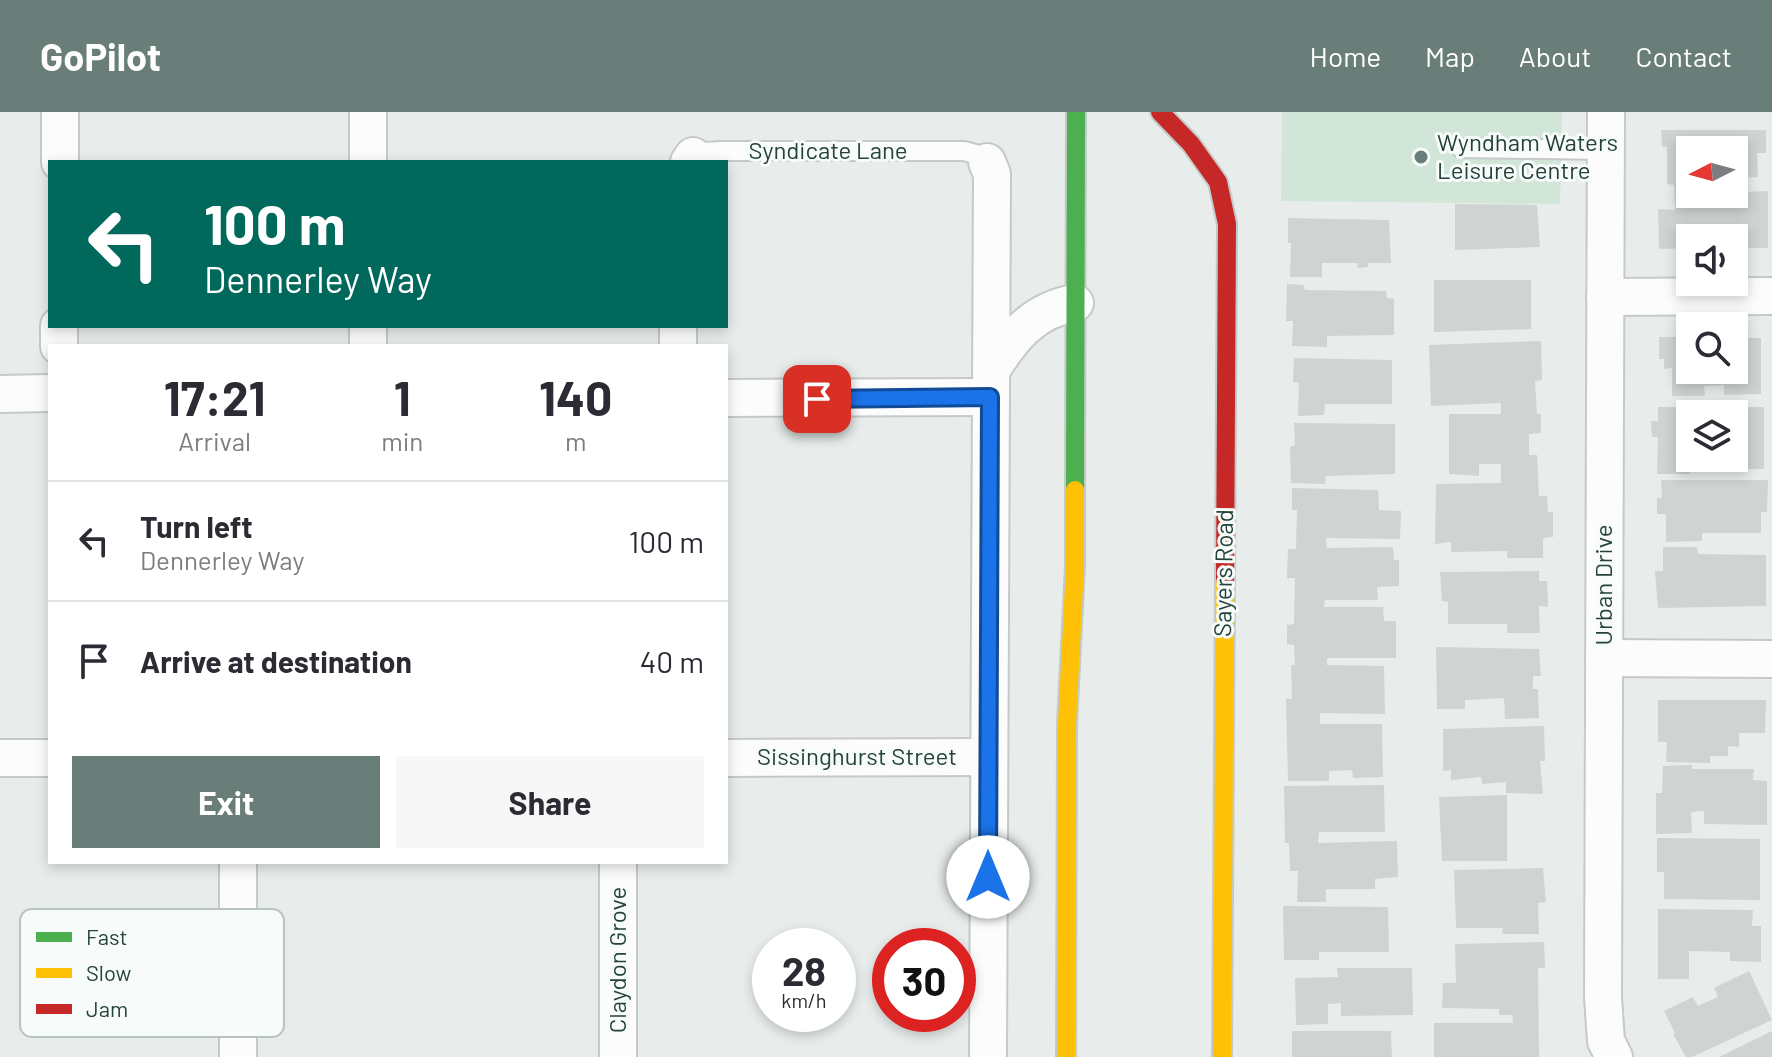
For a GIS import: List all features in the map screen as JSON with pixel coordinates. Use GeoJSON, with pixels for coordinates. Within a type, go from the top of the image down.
{"type":"FeatureCollection","features":[{"type":"Feature","properties":{"kind":"main road"},"geometry":{"type":"LineString","coordinates":[[1066,1057],[1067,724],[1075,566],[1055,309],[1076,112]]}},
{"type":"Feature","properties":{"kind":"main road","name":"Sayers Road"},"geometry":{"type":"LineString","coordinates":[[1160,112],[1191,144],[1218,182],[1227,224],[1222,1057]]}},
{"type":"Feature","properties":{"kind":"main road"},"geometry":{"type":"LineString","coordinates":[[1053,619],[1056,667],[1067,724]]}},
{"type":"Feature","properties":{"kind":"street"},"geometry":{"type":"LineString","coordinates":[[60,112],[60,160]]}},
{"type":"Feature","properties":{"kind":"street"},"geometry":{"type":"LineString","coordinates":[[368,112],[368,160]]}},
{"type":"Feature","properties":{"kind":"street","name":"Urban Drive"},"geometry":{"type":"LineString","coordinates":[[1606,112],[1603,997],[1606,1041],[1614,1057]]}},
{"type":"Feature","properties":{"kind":"street"},"geometry":{"type":"LineString","coordinates":[[976,156],[992,174],[988,1057]]}},
{"type":"Feature","properties":{"kind":"street"},"geometry":{"type":"LineString","coordinates":[[1605,297],[1772,296]]}},
{"type":"Feature","properties":{"kind":"street"},"geometry":{"type":"LineString","coordinates":[[991,384],[1015,334],[1024,325],[1055,309]]}},
{"type":"Feature","properties":{"kind":"street"},"geometry":{"type":"LineString","coordinates":[[728,398],[991,384]]}},
{"type":"Feature","properties":{"kind":"street"},"geometry":{"type":"LineString","coordinates":[[0,394],[48,393]]}},
{"type":"Feature","properties":{"kind":"street"},"geometry":{"type":"LineString","coordinates":[[1604,658],[1772,659]]}},
{"type":"Feature","properties":{"kind":"street","name":"Sissinghurst Street"},"geometry":{"type":"LineString","coordinates":[[728,758],[989,757]]}},
{"type":"Feature","properties":{"kind":"street"},"geometry":{"type":"LineString","coordinates":[[0,758],[48,758]]}},
{"type":"Feature","properties":{"kind":"street"},"geometry":{"type":"LineString","coordinates":[[238,864],[238,909]]}},
{"type":"Feature","properties":{"kind":"street","name":"Claydon Grove"},"geometry":{"type":"LineString","coordinates":[[618,864],[618,1057]]}},
{"type":"Feature","properties":{"kind":"lane"},"geometry":{"type":"LineString","coordinates":[[1461,148],[1606,150]]}},
{"type":"Feature","properties":{"kind":"lane","name":"Syndicate Lane"},"geometry":{"type":"LineString","coordinates":[[691,159],[704,152],[721,151],[976,156]]}},
{"type":"Feature","properties":{"kind":"green space","name":"Wyndham Waters Leisure Centre"},"geometry":{"type":"Polygon","coordinates":[[[1282,112],[1562,112],[1560,204],[1281,201],[1282,112]]]}},
{"type":"Feature","properties":{"kind":"building"},"geometry":{"type":"Polygon","coordinates":[[[1661,130],[1766,130],[1766,153],[1757,153],[1758,177],[1748,177],[1748,136],[1676,136],[1676,208],[1748,208],[1748,192],[1768,191],[1768,248],[1748,248],[1748,224],[1676,224],[1676,248],[1659,249],[1658,209],[1675,210],[1674,185],[1667,184],[1667,147],[1662,147],[1661,130]]]}},
{"type":"Feature","properties":{"kind":"building"},"geometry":{"type":"Polygon","coordinates":[[[1455,204],[1537,205],[1540,247],[1455,250],[1455,204]]]}},
{"type":"Feature","properties":{"kind":"building"},"geometry":{"type":"Polygon","coordinates":[[[1288,218],[1389,220],[1391,263],[1368,263],[1368,267],[1358,268],[1357,263],[1322,263],[1322,277],[1290,277],[1288,218]]]}},
{"type":"Feature","properties":{"kind":"building"},"geometry":{"type":"Polygon","coordinates":[[[1434,280],[1531,280],[1531,329],[1434,332],[1434,280]]]}},
{"type":"Feature","properties":{"kind":"building"},"geometry":{"type":"Polygon","coordinates":[[[1287,284],[1303,285],[1305,290],[1386,291],[1387,298],[1394,299],[1394,335],[1327,336],[1327,347],[1292,346],[1293,321],[1286,321],[1287,284]]]}},
{"type":"Feature","properties":{"kind":"building"},"geometry":{"type":"Polygon","coordinates":[[[1659,337],[1676,337],[1676,384],[1748,384],[1748,338],[1761,338],[1761,394],[1724,395],[1724,385],[1704,386],[1705,396],[1672,396],[1672,368],[1664,369],[1664,359],[1659,359],[1659,337]]]}},
{"type":"Feature","properties":{"kind":"building"},"geometry":{"type":"Polygon","coordinates":[[[1541,341],[1542,380],[1535,381],[1541,433],[1529,434],[1529,455],[1537,455],[1539,496],[1547,496],[1548,512],[1553,512],[1553,537],[1543,538],[1543,558],[1507,558],[1507,551],[1451,552],[1451,542],[1435,544],[1436,484],[1501,483],[1501,464],[1479,464],[1479,476],[1449,474],[1449,414],[1501,414],[1501,403],[1431,406],[1429,345],[1541,341]]]}},
{"type":"Feature","properties":{"kind":"building"},"geometry":{"type":"Polygon","coordinates":[[[1294,358],[1392,360],[1392,404],[1325,404],[1324,415],[1298,416],[1299,383],[1293,382],[1294,358]]]}},
{"type":"Feature","properties":{"kind":"building"},"geometry":{"type":"Polygon","coordinates":[[[1658,407],[1676,407],[1676,472],[1690,474],[1657,474],[1658,437],[1652,437],[1651,421],[1658,421],[1658,407]]]}},
{"type":"Feature","properties":{"kind":"building"},"geometry":{"type":"Polygon","coordinates":[[[1748,407],[1764,407],[1764,469],[1748,469],[1748,407]]]}},
{"type":"Feature","properties":{"kind":"building"},"geometry":{"type":"Polygon","coordinates":[[[1294,423],[1395,424],[1395,474],[1326,476],[1325,484],[1291,483],[1290,447],[1295,445],[1294,423]]]}},
{"type":"Feature","properties":{"kind":"building"},"geometry":{"type":"Polygon","coordinates":[[[1661,480],[1768,480],[1767,512],[1761,512],[1761,533],[1702,533],[1702,541],[1666,542],[1666,514],[1657,514],[1657,498],[1662,498],[1661,480]]]}},
{"type":"Feature","properties":{"kind":"building"},"geometry":{"type":"Polygon","coordinates":[[[1292,488],[1378,490],[1379,510],[1401,511],[1400,539],[1326,538],[1327,548],[1393,547],[1394,560],[1399,560],[1399,586],[1377,587],[1378,600],[1325,600],[1324,607],[1383,607],[1384,621],[1396,621],[1396,658],[1327,658],[1327,665],[1384,666],[1385,714],[1320,713],[1320,724],[1382,724],[1383,777],[1353,778],[1352,770],[1329,771],[1329,781],[1288,781],[1286,699],[1292,699],[1291,665],[1295,665],[1294,645],[1287,644],[1287,625],[1294,624],[1295,578],[1287,578],[1288,549],[1296,549],[1297,510],[1292,510],[1292,488]]]}},
{"type":"Feature","properties":{"kind":"building"},"geometry":{"type":"Polygon","coordinates":[[[1663,547],[1697,547],[1698,554],[1766,555],[1766,606],[1658,608],[1655,571],[1663,571],[1663,547]]]}},
{"type":"Feature","properties":{"kind":"building"},"geometry":{"type":"Polygon","coordinates":[[[1539,571],[1539,581],[1547,581],[1548,607],[1539,606],[1540,633],[1507,633],[1507,624],[1448,624],[1448,602],[1442,601],[1440,572],[1539,571]]]}},
{"type":"Feature","properties":{"kind":"building"},"geometry":{"type":"Polygon","coordinates":[[[1436,647],[1539,649],[1541,676],[1533,676],[1533,689],[1538,689],[1539,718],[1505,719],[1504,698],[1465,700],[1465,709],[1437,709],[1436,647]]]}},
{"type":"Feature","properties":{"kind":"building"},"geometry":{"type":"Polygon","coordinates":[[[1658,700],[1766,700],[1765,733],[1739,733],[1739,747],[1728,746],[1728,756],[1710,756],[1710,763],[1666,762],[1667,742],[1658,742],[1658,700]]]}},
{"type":"Feature","properties":{"kind":"building"},"geometry":{"type":"Polygon","coordinates":[[[1544,726],[1545,761],[1540,761],[1543,794],[1506,793],[1506,782],[1482,784],[1481,777],[1451,780],[1451,770],[1443,771],[1443,729],[1544,726]]]}},
{"type":"Feature","properties":{"kind":"building"},"geometry":{"type":"Polygon","coordinates":[[[1692,765],[1692,769],[1754,769],[1753,780],[1767,781],[1767,825],[1704,824],[1704,811],[1691,812],[1692,833],[1656,834],[1656,793],[1662,793],[1663,766],[1692,765]]]}},
{"type":"Feature","properties":{"kind":"building"},"geometry":{"type":"Polygon","coordinates":[[[1384,785],[1385,832],[1319,832],[1318,843],[1397,841],[1398,877],[1375,879],[1375,889],[1326,889],[1326,902],[1297,902],[1298,871],[1290,871],[1289,843],[1285,843],[1284,786],[1384,785]]]}},
{"type":"Feature","properties":{"kind":"building"},"geometry":{"type":"Polygon","coordinates":[[[1507,795],[1507,861],[1442,861],[1439,797],[1507,795]]]}},
{"type":"Feature","properties":{"kind":"building"},"geometry":{"type":"Polygon","coordinates":[[[1657,838],[1760,839],[1760,900],[1664,899],[1664,872],[1657,872],[1657,838]]]}},
{"type":"Feature","properties":{"kind":"building"},"geometry":{"type":"Polygon","coordinates":[[[1543,868],[1546,902],[1538,903],[1539,934],[1502,934],[1503,928],[1456,928],[1454,870],[1543,868]]]}},
{"type":"Feature","properties":{"kind":"building"},"geometry":{"type":"Polygon","coordinates":[[[1283,906],[1388,907],[1389,952],[1319,952],[1319,960],[1284,960],[1283,906]]]}},
{"type":"Feature","properties":{"kind":"building"},"geometry":{"type":"Polygon","coordinates":[[[1658,909],[1753,910],[1752,926],[1761,926],[1761,962],[1730,961],[1730,952],[1689,951],[1689,979],[1658,979],[1658,909]]]}},
{"type":"Feature","properties":{"kind":"building"},"geometry":{"type":"Polygon","coordinates":[[[1544,942],[1545,968],[1538,968],[1539,1057],[1434,1057],[1434,1023],[1513,1023],[1512,1015],[1499,1015],[1499,1009],[1442,1008],[1443,983],[1456,983],[1455,944],[1544,942]]]}},
{"type":"Feature","properties":{"kind":"building"},"geometry":{"type":"Polygon","coordinates":[[[1337,968],[1412,968],[1413,1015],[1341,1016],[1341,1003],[1328,1004],[1328,1024],[1296,1025],[1295,978],[1338,977],[1337,968]]]}},
{"type":"Feature","properties":{"kind":"building"},"geometry":{"type":"Polygon","coordinates":[[[1749,971],[1772,1020],[1686,1057],[1664,1011],[1693,997],[1698,1006],[1718,997],[1714,988],[1749,971]]]}},
{"type":"Feature","properties":{"kind":"building"},"geometry":{"type":"Polygon","coordinates":[[[1292,1031],[1391,1031],[1392,1057],[1292,1057],[1292,1031]]]}},
{"type":"Feature","properties":{"kind":"building"},"geometry":{"type":"Polygon","coordinates":[[[1772,1031],[1772,1057],[1719,1057],[1772,1031]]]}},
{"type":"Feature","properties":{"kind":"traffic: fast"},"geometry":{"type":"LineString","coordinates":[[1075,490],[1076,112]]}},
{"type":"Feature","properties":{"kind":"traffic: slow"},"geometry":{"type":"LineString","coordinates":[[1066,1057],[1067,724],[1075,566],[1075,490]]}},
{"type":"Feature","properties":{"kind":"traffic: slow"},"geometry":{"type":"LineString","coordinates":[[1222,1057],[1225,579]]}},
{"type":"Feature","properties":{"kind":"traffic: jam"},"geometry":{"type":"LineString","coordinates":[[1160,112],[1191,144],[1218,182],[1227,224],[1225,579]]}},
{"type":"Feature","properties":{"kind":"place","name":"Wyndham Waters Leisure Centre"},"geometry":{"type":"Point","coordinates":[1421,157]}},
{"type":"Feature","properties":{"kind":"route"},"geometry":{"type":"LineString","coordinates":[[817,399],[990,397],[988,877]]}}]}
